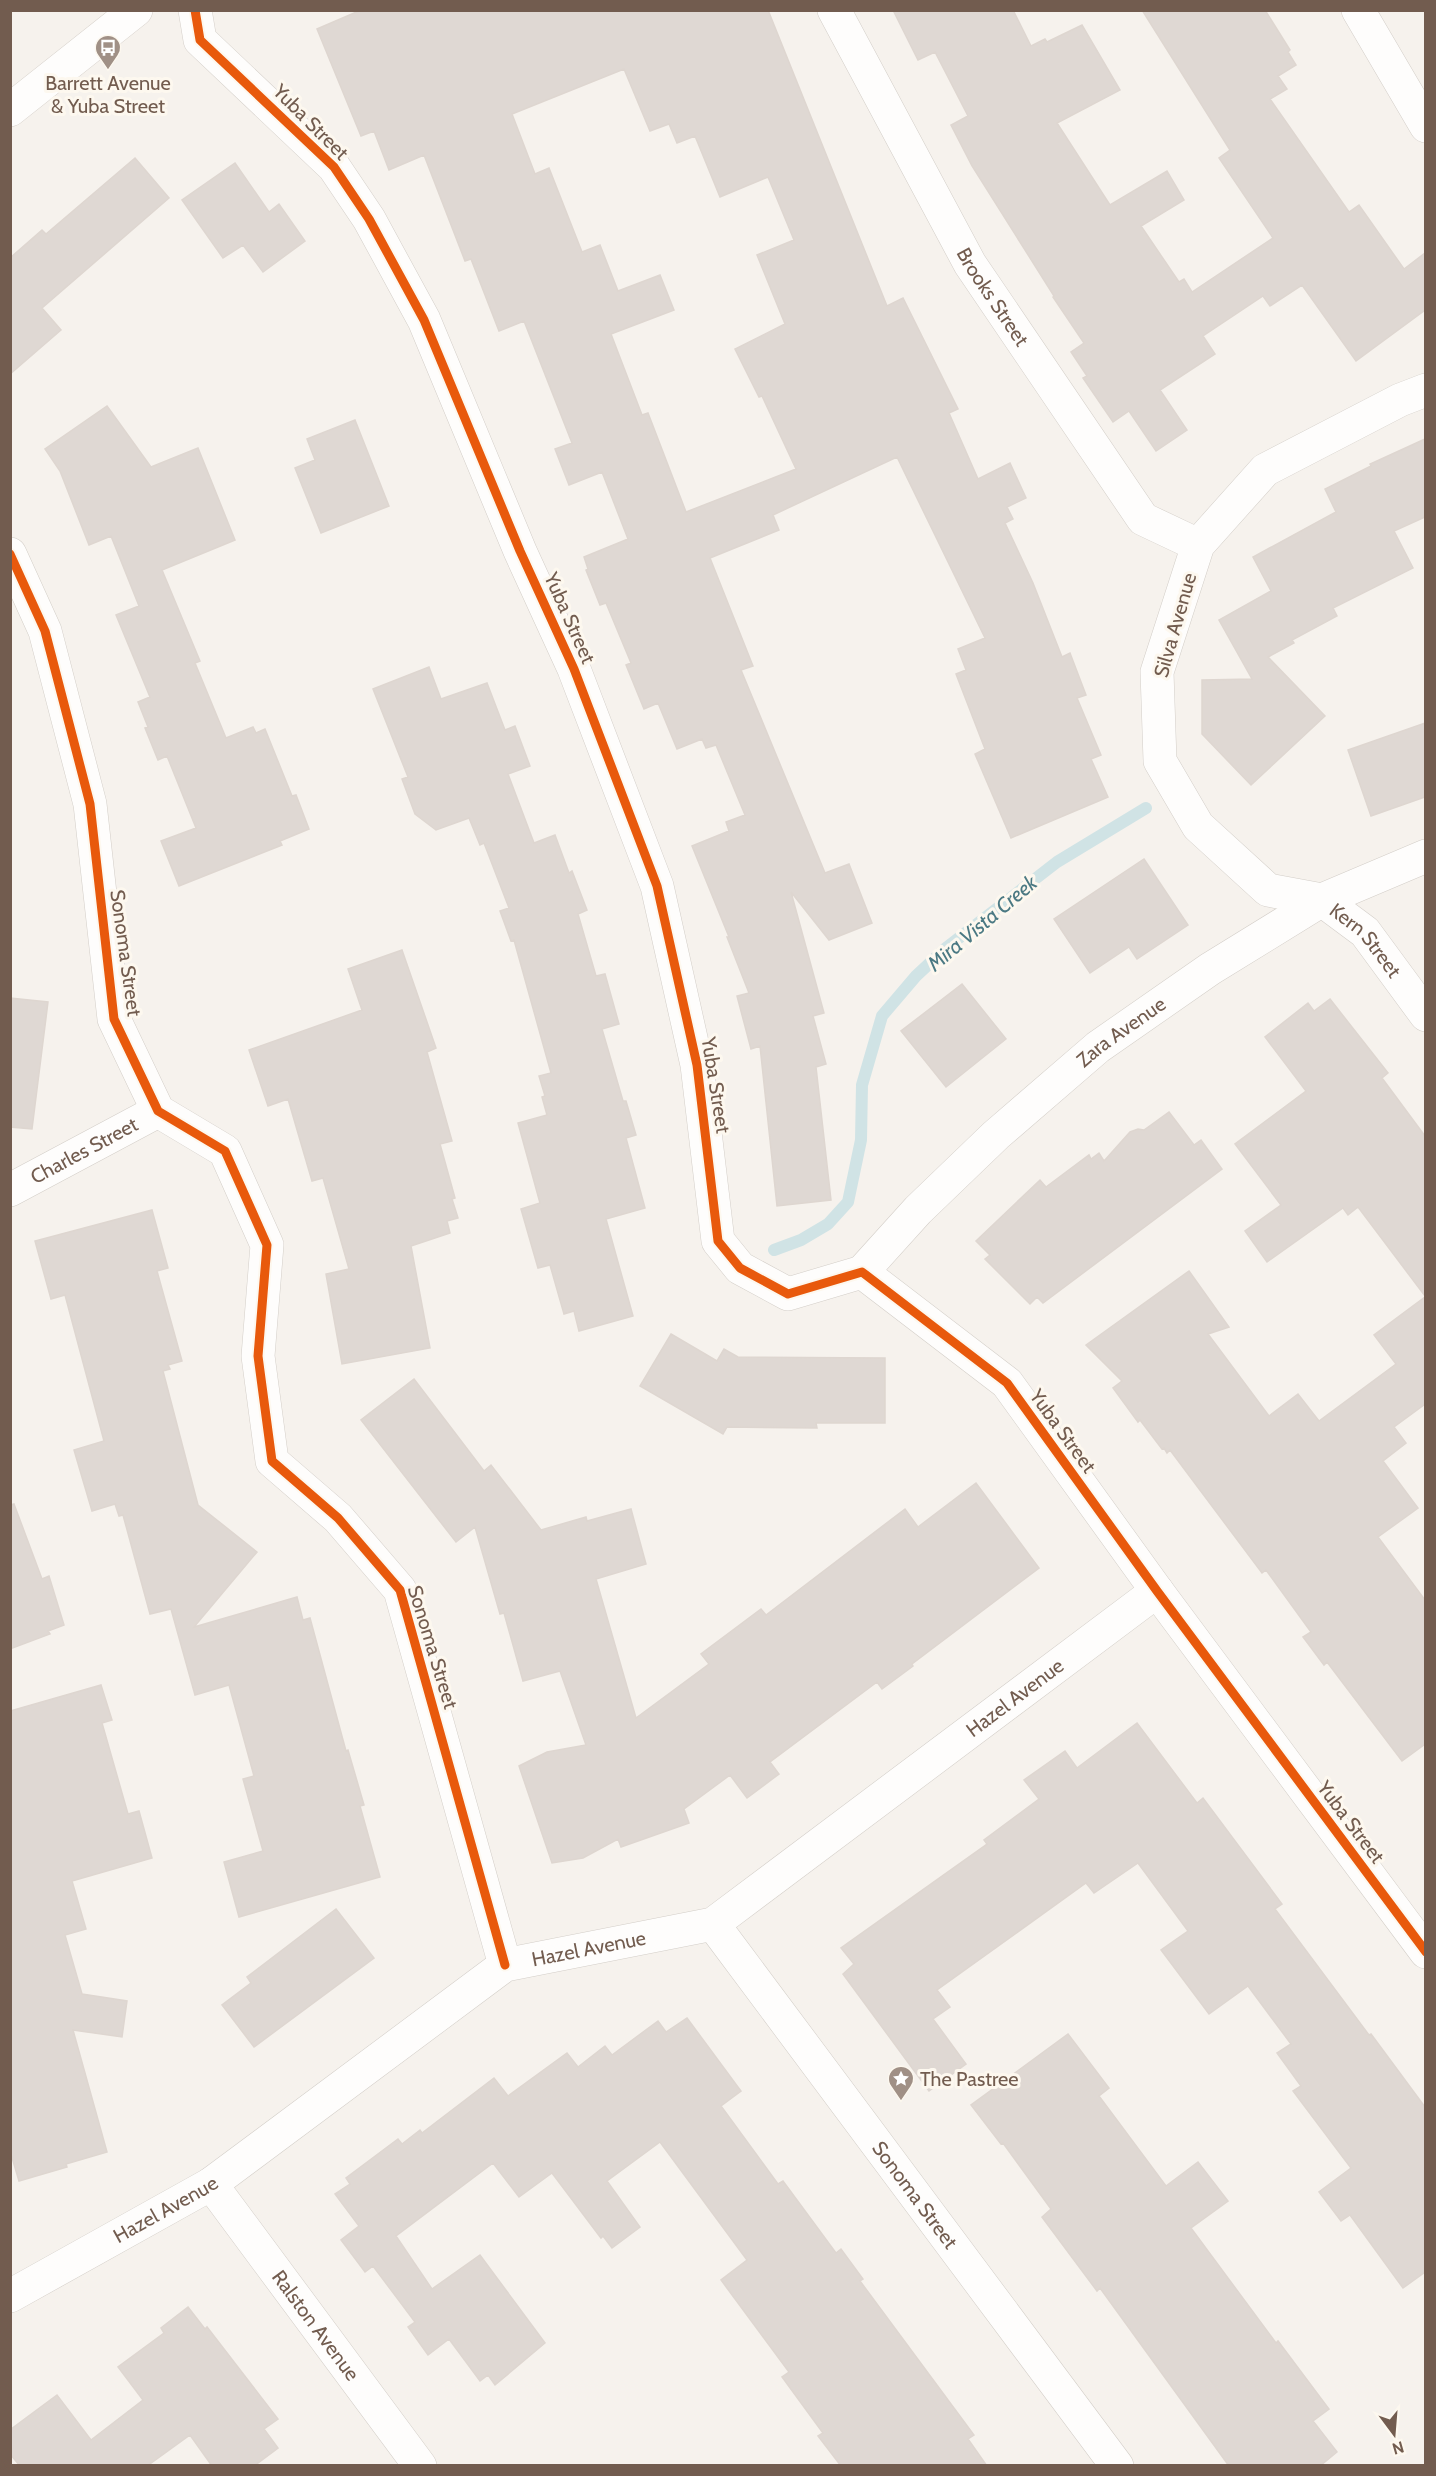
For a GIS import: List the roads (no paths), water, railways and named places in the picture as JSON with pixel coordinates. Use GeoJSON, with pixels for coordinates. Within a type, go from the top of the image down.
{"type":"FeatureCollection","features":[{"type":"Feature","properties":{"kind":"street"},"geometry":{"type":"LineString","coordinates":[[10,110],[136,10]]}},
{"type":"Feature","properties":{"kind":"street","name":"Yuba Street"},"geometry":{"type":"LineString","coordinates":[[195,10],[200,40],[334,167],[369,219],[424,320],[520,551],[574,669],[657,886],[697,1065],[718,1242],[740,1268],[788,1294],[862,1272],[1007,1383],[1157,1591],[1425,1952]]}},
{"type":"Feature","properties":{"kind":"street","name":"Brooks Street"},"geometry":{"type":"LineString","coordinates":[[834,10],[970,264],[1143,519],[1198,545]]}},
{"type":"Feature","properties":{"kind":"street"},"geometry":{"type":"LineString","coordinates":[[1358,10],[1425,126]]}},
{"type":"Feature","properties":{"kind":"street","name":"Silva Avenue"},"geometry":{"type":"LineString","coordinates":[[1322,900],[1268,890],[1198,826],[1160,761],[1157,672],[1198,545],[1265,470],[1400,400],[1425,390]]}},
{"type":"Feature","properties":{"kind":"street","name":"Sonoma Street"},"geometry":{"type":"LineString","coordinates":[[10,554],[45,631],[90,804],[114,1019],[158,1111],[225,1151],[267,1245],[258,1356],[272,1461],[338,1518],[400,1590],[505,1965]]}},
{"type":"Feature","properties":{"kind":"street","name":"Zara Avenue"},"geometry":{"type":"LineString","coordinates":[[862,1272],[918,1210],[996,1135],[1098,1047],[1210,969],[1322,900],[1425,856]]}},
{"type":"Feature","properties":{"kind":"street","name":"Kern Street"},"geometry":{"type":"LineString","coordinates":[[1322,900],[1365,932],[1425,1015]]}},
{"type":"Feature","properties":{"kind":"street","name":"Charles Street"},"geometry":{"type":"LineString","coordinates":[[10,1190],[158,1111]]}},
{"type":"Feature","properties":{"kind":"street","name":"Hazel Avenue"},"geometry":{"type":"LineString","coordinates":[[10,2296],[211,2184],[505,1965],[713,1924],[1157,1591]]}},
{"type":"Feature","properties":{"kind":"street","name":"Sonoma Street"},"geometry":{"type":"LineString","coordinates":[[713,1924],[1117,2466]]}},
{"type":"Feature","properties":{"kind":"street","name":"Ralston Avenue"},"geometry":{"type":"LineString","coordinates":[[211,2184],[420,2466]]}},
{"type":"Feature","properties":{"kind":"waterway","name":"Mira Vista Creek"},"geometry":{"type":"LineString","coordinates":[[774,1250],[801,1240],[828,1224],[848,1202],[861,1140],[862,1085],[882,1016],[916,976],[946,948],[1057,862],[1146,808]]}},
{"type":"Feature","properties":{"kind":"place","name":"Barrett Avenue & Yuba Street"},"geometry":{"type":"Point","coordinates":[108,71]}},
{"type":"Feature","properties":{"kind":"place","name":"The Pastree"},"geometry":{"type":"Point","coordinates":[901,2102]}}]}
